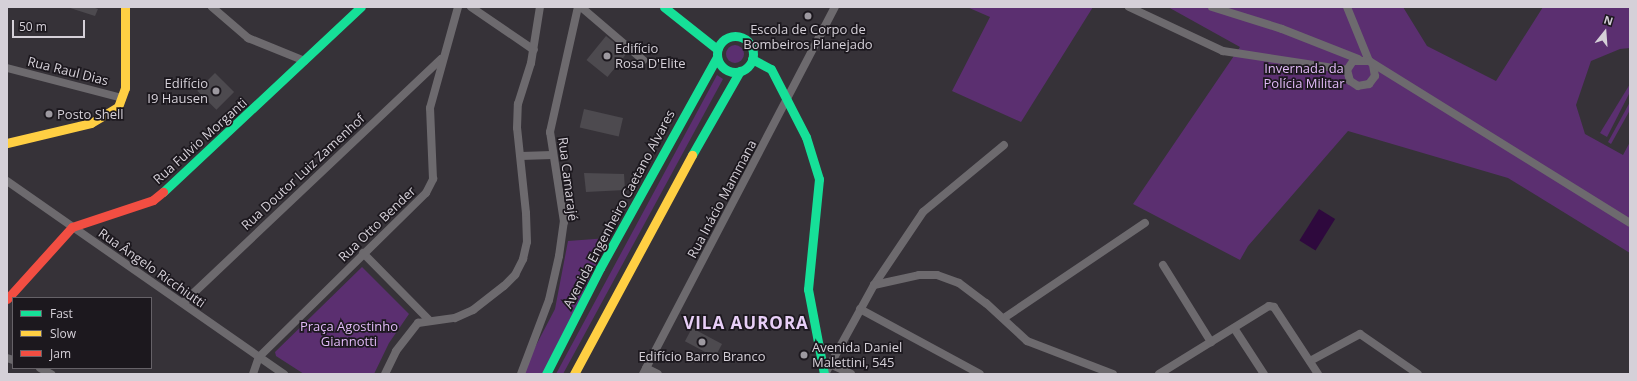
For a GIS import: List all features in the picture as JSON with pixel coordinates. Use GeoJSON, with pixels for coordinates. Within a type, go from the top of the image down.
{"type":"FeatureCollection","features":[{"type":"Feature","properties":{"kind":"street"},"geometry":{"type":"LineString","coordinates":[[7,143],[91,123],[106,116],[118,107],[122,98],[125,7]]}},
{"type":"Feature","properties":{"kind":"street"},"geometry":{"type":"LineString","coordinates":[[212,7],[248,38],[305,61]]}},
{"type":"Feature","properties":{"kind":"street","name":"Rua Fulvio Morganti"},"geometry":{"type":"LineString","coordinates":[[7,299],[72,227],[153,200],[173,185],[361,7]]}},
{"type":"Feature","properties":{"kind":"street","name":"Rua Otto Bender"},"geometry":{"type":"LineString","coordinates":[[259,357],[363,253],[426,193],[433,179],[430,108],[441,59],[458,7]]}},
{"type":"Feature","properties":{"kind":"street"},"geometry":{"type":"LineString","coordinates":[[471,7],[534,50]]}},
{"type":"Feature","properties":{"kind":"street"},"geometry":{"type":"LineString","coordinates":[[385,374],[405,337],[418,323],[428,319],[455,318],[473,310],[492,297],[515,275],[527,242],[521,156],[517,128],[518,104],[534,50],[540,7]]}},
{"type":"Feature","properties":{"kind":"street"},"geometry":{"type":"LineString","coordinates":[[580,7],[643,60]]}},
{"type":"Feature","properties":{"kind":"street","name":"Rua Camarajé"},"geometry":{"type":"LineString","coordinates":[[520,374],[549,300],[559,256],[564,222],[558,176],[552,155],[550,132],[580,7]]}},
{"type":"Feature","properties":{"kind":"street"},"geometry":{"type":"LineString","coordinates":[[664,7],[717,53],[725,69],[740,71]]}},
{"type":"Feature","properties":{"kind":"street","name":"Rua Inácio Mammana"},"geometry":{"type":"LineString","coordinates":[[644,371],[835,7]]}},
{"type":"Feature","properties":{"kind":"street"},"geometry":{"type":"LineString","coordinates":[[1129,7],[1223,51],[1347,70]]}},
{"type":"Feature","properties":{"kind":"street"},"geometry":{"type":"LineString","coordinates":[[1212,7],[1282,29],[1371,63],[1630,223]]}},
{"type":"Feature","properties":{"kind":"street"},"geometry":{"type":"LineString","coordinates":[[1347,7],[1371,63],[1373,80],[1364,86],[1350,80],[1347,70]]}},
{"type":"Feature","properties":{"kind":"street"},"geometry":{"type":"LineString","coordinates":[[717,53],[727,37],[738,36],[750,44],[752,59]]}},
{"type":"Feature","properties":{"kind":"street","name":"Avenida Engenheiro Caetano Alvares"},"geometry":{"type":"LineString","coordinates":[[546,374],[600,268],[717,53]]}},
{"type":"Feature","properties":{"kind":"street","name":"Rua Doutor Luiz Zamenhof"},"geometry":{"type":"LineString","coordinates":[[183,303],[441,59]]}},
{"type":"Feature","properties":{"kind":"street"},"geometry":{"type":"LineString","coordinates":[[752,59],[768,65],[806,137],[819,179],[808,289],[825,374]]}},
{"type":"Feature","properties":{"kind":"street"},"geometry":{"type":"LineString","coordinates":[[574,374],[655,220],[740,71],[752,59]]}},
{"type":"Feature","properties":{"kind":"street"},"geometry":{"type":"LineString","coordinates":[[1347,70],[1358,59]]}},
{"type":"Feature","properties":{"kind":"street","name":"Rua Raul Dias"},"geometry":{"type":"LineString","coordinates":[[7,68],[122,98]]}},
{"type":"Feature","properties":{"kind":"street"},"geometry":{"type":"LineString","coordinates":[[825,374],[874,285],[923,212],[1004,145]]}},
{"type":"Feature","properties":{"kind":"street"},"geometry":{"type":"LineString","coordinates":[[521,156],[552,155]]}},
{"type":"Feature","properties":{"kind":"street","name":"Rua Ângelo Ricchiutti"},"geometry":{"type":"LineString","coordinates":[[7,181],[284,374]]}},
{"type":"Feature","properties":{"kind":"street"},"geometry":{"type":"LineString","coordinates":[[1004,318],[1145,223]]}},
{"type":"Feature","properties":{"kind":"street"},"geometry":{"type":"LineString","coordinates":[[363,253],[428,319]]}},
{"type":"Feature","properties":{"kind":"street"},"geometry":{"type":"LineString","coordinates":[[1163,265],[1211,342]]}},
{"type":"Feature","properties":{"kind":"street"},"geometry":{"type":"LineString","coordinates":[[874,285],[919,275],[937,276],[959,283],[1004,318],[1019,335],[1036,346],[1113,374]]}},
{"type":"Feature","properties":{"kind":"street"},"geometry":{"type":"LineString","coordinates":[[1159,374],[1267,307],[1274,307],[1318,374]]}},
{"type":"Feature","properties":{"kind":"street"},"geometry":{"type":"LineString","coordinates":[[860,309],[980,374]]}},
{"type":"Feature","properties":{"kind":"street"},"geometry":{"type":"LineString","coordinates":[[1234,328],[1264,374]]}},
{"type":"Feature","properties":{"kind":"street"},"geometry":{"type":"LineString","coordinates":[[1310,361],[1355,334],[1362,335],[1418,374]]}},
{"type":"Feature","properties":{"kind":"street"},"geometry":{"type":"LineString","coordinates":[[253,374],[259,357]]}},
{"type":"Feature","properties":{"kind":"street"},"geometry":{"type":"LineString","coordinates":[[830,364],[851,374]]}},
{"type":"Feature","properties":{"kind":"street"},"geometry":{"type":"LineString","coordinates":[[42,369],[51,374]]}},
{"type":"Feature","properties":{"kind":"street"},"geometry":{"type":"LineString","coordinates":[[644,371],[658,374]]}},
{"type":"Feature","properties":{"kind":"green space"},"geometry":{"type":"Polygon","coordinates":[[[967,7],[1093,7],[1021,122],[952,91],[990,17],[967,7]]]}},
{"type":"Feature","properties":{"kind":"green space","name":"Invernada da Polícia Militar"},"geometry":{"type":"Polygon","coordinates":[[[1168,7],[1403,7],[1427,46],[1496,81],[1543,7],[1630,7],[1630,48],[1620,49],[1591,61],[1576,105],[1585,134],[1623,155],[1630,142],[1630,253],[1508,178],[1348,131],[1248,246],[1240,260],[1133,204],[1240,47],[1168,7]]]}},
{"type":"Feature","properties":{"kind":"green space"},"geometry":{"type":"Polygon","coordinates":[[[735,45],[741,48],[744,54],[741,60],[735,63],[729,60],[726,54],[729,48],[735,45]]]}},
{"type":"Feature","properties":{"kind":"green space"},"geometry":{"type":"Polygon","coordinates":[[[717,75],[723,79],[563,374],[556,374],[717,75]]]}},
{"type":"Feature","properties":{"kind":"green space"},"geometry":{"type":"Polygon","coordinates":[[[1630,84],[1630,92],[1607,137],[1600,133],[1630,84]]]}},
{"type":"Feature","properties":{"kind":"green space"},"geometry":{"type":"Polygon","coordinates":[[[1630,102],[1630,110],[1611,144],[1608,142],[1630,102]]]}},
{"type":"Feature","properties":{"kind":"green space"},"geometry":{"type":"Polygon","coordinates":[[[608,238],[546,374],[521,374],[555,309],[568,241],[608,238]]]}},
{"type":"Feature","properties":{"kind":"green space","name":"Praça Agostinho Giannotti"},"geometry":{"type":"Polygon","coordinates":[[[362,267],[409,314],[389,343],[374,374],[304,374],[276,356],[275,352],[362,267]]]}},
{"type":"Feature","properties":{"kind":"shaded area"},"geometry":{"type":"Polygon","coordinates":[[[1319,209],[1335,219],[1316,250],[1299,240],[1319,209]]]}},
{"type":"Feature","properties":{"kind":"building"},"geometry":{"type":"Polygon","coordinates":[[[67,7],[92,7],[98,9],[95,16],[67,7]]]}},
{"type":"Feature","properties":{"kind":"building","name":"Edifício Rosa D'Elite"},"geometry":{"type":"Polygon","coordinates":[[[606,36],[627,53],[607,77],[586,60],[606,36]]]}},
{"type":"Feature","properties":{"kind":"building","name":"Edifício I9 Hausen"},"geometry":{"type":"Polygon","coordinates":[[[215,73],[234,92],[216,110],[197,91],[215,73]]]}},
{"type":"Feature","properties":{"kind":"building"},"geometry":{"type":"Polygon","coordinates":[[[584,109],[623,118],[619,137],[580,128],[584,109]]]}},
{"type":"Feature","properties":{"kind":"building"},"geometry":{"type":"Polygon","coordinates":[[[584,173],[624,174],[625,190],[586,192],[584,173]]]}},
{"type":"Feature","properties":{"kind":"building","name":"Edifício Barro Branco"},"geometry":{"type":"Polygon","coordinates":[[[692,328],[722,344],[715,357],[685,341],[692,328]]]}},
{"type":"Feature","properties":{"kind":"traffic: fast"},"geometry":{"type":"LineString","coordinates":[[163,192],[361,7]]}},
{"type":"Feature","properties":{"kind":"traffic: fast"},"geometry":{"type":"LineString","coordinates":[[664,7],[717,49]]}},
{"type":"Feature","properties":{"kind":"traffic: fast"},"geometry":{"type":"LineString","coordinates":[[738,36],[748,41],[752,47],[753,54],[752,61],[748,67],[742,71],[732,72],[722,67],[718,61],[717,51],[722,41],[728,37],[738,36]]}},
{"type":"Feature","properties":{"kind":"traffic: fast"},"geometry":{"type":"LineString","coordinates":[[546,374],[600,268],[717,57]]}},
{"type":"Feature","properties":{"kind":"traffic: fast"},"geometry":{"type":"LineString","coordinates":[[752,59],[771,69],[806,137],[819,179],[808,289],[824,374]]}},
{"type":"Feature","properties":{"kind":"traffic: fast"},"geometry":{"type":"LineString","coordinates":[[692,155],[740,71]]}},
{"type":"Feature","properties":{"kind":"traffic: slow"},"geometry":{"type":"LineString","coordinates":[[7,143],[91,123],[118,107],[125,88],[125,7]]}},
{"type":"Feature","properties":{"kind":"traffic: slow"},"geometry":{"type":"LineString","coordinates":[[574,374],[692,155]]}},
{"type":"Feature","properties":{"kind":"traffic: jam"},"geometry":{"type":"LineString","coordinates":[[7,299],[72,227],[153,200],[163,192]]}},
{"type":"Feature","properties":{"kind":"place","name":"Escola de Corpo de Bombeiros Planejado"},"geometry":{"type":"Point","coordinates":[808,16]}},
{"type":"Feature","properties":{"kind":"place","name":"Edifício Rosa D'Elite"},"geometry":{"type":"Point","coordinates":[607,56]}},
{"type":"Feature","properties":{"kind":"place","name":"Edifício I9 Hausen"},"geometry":{"type":"Point","coordinates":[216,91]}},
{"type":"Feature","properties":{"kind":"place","name":"Posto Shell"},"geometry":{"type":"Point","coordinates":[49,114]}},
{"type":"Feature","properties":{"kind":"place","name":"Edifício Barro Branco"},"geometry":{"type":"Point","coordinates":[702,342]}},
{"type":"Feature","properties":{"kind":"place","name":"Avenida Daniel Malettini, 545"},"geometry":{"type":"Point","coordinates":[804,355]}},
{"type":"Feature","properties":{"kind":"district","name":"VILA AURORA"},"geometry":{"type":"Point","coordinates":[746,323]}}]}
